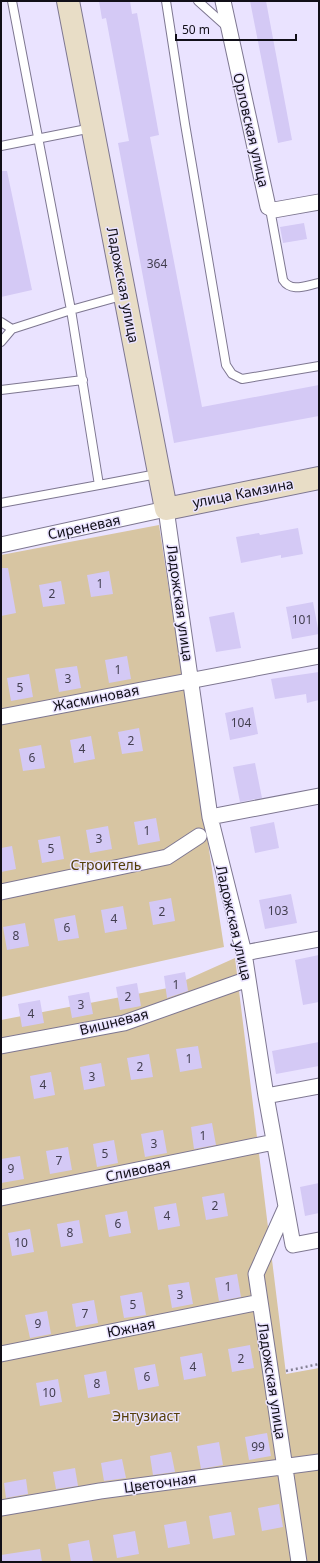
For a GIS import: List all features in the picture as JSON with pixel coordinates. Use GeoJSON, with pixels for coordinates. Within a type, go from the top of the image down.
{"type":"FeatureCollection","features":[{"type":"Feature","properties":{"kind":"main road","name":"Ладожская улица"},"geometry":{"type":"LineString","coordinates":[[68,1],[158,474],[166,509]]}},
{"type":"Feature","properties":{"kind":"main road","name":"улица Камзина"},"geometry":{"type":"LineString","coordinates":[[166,509],[319,478]]}},
{"type":"Feature","properties":{"kind":"street","name":"Орловская улица"},"geometry":{"type":"LineString","coordinates":[[223,1],[268,207],[270,210]]}},
{"type":"Feature","properties":{"kind":"street"},"geometry":{"type":"LineString","coordinates":[[270,210],[319,202]]}},
{"type":"Feature","properties":{"kind":"street","name":"Сиреневая"},"geometry":{"type":"LineString","coordinates":[[1,545],[166,509]]}},
{"type":"Feature","properties":{"kind":"street","name":"Ладожская улица"},"geometry":{"type":"LineString","coordinates":[[166,509],[210,817],[244,953],[266,1096],[293,1245],[319,1240]]}},
{"type":"Feature","properties":{"kind":"street","name":"Жасминовая"},"geometry":{"type":"LineString","coordinates":[[1,717],[319,656]]}},
{"type":"Feature","properties":{"kind":"street"},"geometry":{"type":"LineString","coordinates":[[210,817],[319,796]]}},
{"type":"Feature","properties":{"kind":"street"},"geometry":{"type":"LineString","coordinates":[[1,892],[167,857],[199,836]]}},
{"type":"Feature","properties":{"kind":"street"},"geometry":{"type":"LineString","coordinates":[[244,953],[319,939]]}},
{"type":"Feature","properties":{"kind":"street","name":"Вишневая"},"geometry":{"type":"LineString","coordinates":[[1,1046],[124,1023],[248,979]]}},
{"type":"Feature","properties":{"kind":"street"},"geometry":{"type":"LineString","coordinates":[[266,1096],[319,1086]]}},
{"type":"Feature","properties":{"kind":"street","name":"Сливовая"},"geometry":{"type":"LineString","coordinates":[[1,1198],[274,1142]]}},
{"type":"Feature","properties":{"kind":"street","name":"Ладожская улица"},"geometry":{"type":"LineString","coordinates":[[286,1207],[256,1274],[299,1562]]}},
{"type":"Feature","properties":{"kind":"street","name":"Южная"},"geometry":{"type":"LineString","coordinates":[[1,1354],[260,1302]]}},
{"type":"Feature","properties":{"kind":"street","name":"Цветочная"},"geometry":{"type":"LineString","coordinates":[[1,1508],[100,1491],[319,1462]]}},
{"type":"Feature","properties":{"kind":"lane"},"geometry":{"type":"LineString","coordinates":[[12,1],[71,310],[99,485]]}},
{"type":"Feature","properties":{"kind":"lane"},"geometry":{"type":"LineString","coordinates":[[166,1],[185,124],[226,365],[232,374],[242,379],[319,366]]}},
{"type":"Feature","properties":{"kind":"lane"},"geometry":{"type":"LineString","coordinates":[[198,1],[228,28]]}},
{"type":"Feature","properties":{"kind":"lane"},"geometry":{"type":"LineString","coordinates":[[1,146],[93,127]]}},
{"type":"Feature","properties":{"kind":"lane"},"geometry":{"type":"LineString","coordinates":[[270,210],[284,280],[287,286],[293,288],[319,283]]}},
{"type":"Feature","properties":{"kind":"lane"},"geometry":{"type":"LineString","coordinates":[[1,342],[12,329],[125,295]]}},
{"type":"Feature","properties":{"kind":"lane"},"geometry":{"type":"LineString","coordinates":[[1,322],[12,329]]}},
{"type":"Feature","properties":{"kind":"lane"},"geometry":{"type":"LineString","coordinates":[[1,390],[83,380]]}},
{"type":"Feature","properties":{"kind":"lane"},"geometry":{"type":"LineString","coordinates":[[1,503],[158,474]]}},
{"type":"Feature","properties":{"kind":"path"},"geometry":{"type":"LineString","coordinates":[[271,1374],[319,1364]]}},
{"type":"Feature","properties":{"kind":"green space","name":"Строитель"},"geometry":{"type":"Polygon","coordinates":[[[159,525],[224,947],[1,997],[1,555],[159,525]]]}},
{"type":"Feature","properties":{"kind":"green space","name":"Энтузиаст"},"geometry":{"type":"Polygon","coordinates":[[[235,958],[286,1374],[319,1368],[319,1562],[1,1562],[1,1020],[168,988],[235,958]]]}},
{"type":"Feature","properties":{"kind":"building"},"geometry":{"type":"Polygon","coordinates":[[[99,1],[130,1],[132,14],[137,13],[159,135],[150,137],[202,407],[319,385],[319,416],[174,443],[118,143],[129,141],[106,18],[102,19],[99,1]]]}},
{"type":"Feature","properties":{"kind":"building"},"geometry":{"type":"Polygon","coordinates":[[[250,1],[266,1],[292,140],[278,143],[250,1]]]}},
{"type":"Feature","properties":{"kind":"building"},"geometry":{"type":"Polygon","coordinates":[[[1,171],[7,171],[32,290],[1,297],[1,171]]]}},
{"type":"Feature","properties":{"kind":"building"},"geometry":{"type":"Polygon","coordinates":[[[304,223],[307,239],[283,243],[280,227],[304,223]]]}},
{"type":"Feature","properties":{"kind":"building"},"geometry":{"type":"Polygon","coordinates":[[[298,528],[303,554],[281,558],[281,555],[241,563],[236,537],[259,533],[260,535],[298,528]]]}},
{"type":"Feature","properties":{"kind":"building"},"geometry":{"type":"Polygon","coordinates":[[[1,568],[8,568],[16,613],[1,616],[1,568]]]}},
{"type":"Feature","properties":{"kind":"building"},"geometry":{"type":"Polygon","coordinates":[[[109,571],[113,594],[91,597],[87,575],[109,571]]]}},
{"type":"Feature","properties":{"kind":"building"},"geometry":{"type":"Polygon","coordinates":[[[61,581],[65,604],[43,607],[39,585],[61,581]]]}},
{"type":"Feature","properties":{"kind":"building"},"geometry":{"type":"Polygon","coordinates":[[[313,602],[319,634],[292,639],[286,607],[313,602]]]}},
{"type":"Feature","properties":{"kind":"building"},"geometry":{"type":"Polygon","coordinates":[[[234,612],[241,648],[216,652],[209,617],[234,612]]]}},
{"type":"Feature","properties":{"kind":"building"},"geometry":{"type":"Polygon","coordinates":[[[127,656],[131,679],[109,683],[105,660],[127,656]]]}},
{"type":"Feature","properties":{"kind":"building"},"geometry":{"type":"Polygon","coordinates":[[[77,666],[81,688],[59,692],[55,669],[77,666]]]}},
{"type":"Feature","properties":{"kind":"building"},"geometry":{"type":"Polygon","coordinates":[[[319,672],[319,700],[307,703],[306,694],[275,699],[271,679],[319,672]]]}},
{"type":"Feature","properties":{"kind":"building"},"geometry":{"type":"Polygon","coordinates":[[[29,674],[33,697],[11,701],[7,678],[29,674]]]}},
{"type":"Feature","properties":{"kind":"building"},"geometry":{"type":"Polygon","coordinates":[[[253,707],[258,734],[230,740],[225,713],[253,707]]]}},
{"type":"Feature","properties":{"kind":"building"},"geometry":{"type":"Polygon","coordinates":[[[139,728],[143,751],[122,754],[118,732],[139,728]]]}},
{"type":"Feature","properties":{"kind":"building"},"geometry":{"type":"Polygon","coordinates":[[[91,736],[95,759],[74,763],[70,740],[91,736]]]}},
{"type":"Feature","properties":{"kind":"building"},"geometry":{"type":"Polygon","coordinates":[[[41,745],[45,768],[23,771],[19,749],[41,745]]]}},
{"type":"Feature","properties":{"kind":"building"},"geometry":{"type":"Polygon","coordinates":[[[255,763],[262,798],[240,802],[233,767],[255,763]]]}},
{"type":"Feature","properties":{"kind":"building"},"geometry":{"type":"Polygon","coordinates":[[[156,818],[160,841],[138,845],[134,822],[156,818]]]}},
{"type":"Feature","properties":{"kind":"building"},"geometry":{"type":"Polygon","coordinates":[[[274,822],[279,848],[255,853],[250,827],[274,822]]]}},
{"type":"Feature","properties":{"kind":"building"},"geometry":{"type":"Polygon","coordinates":[[[108,826],[112,849],[90,853],[86,830],[108,826]]]}},
{"type":"Feature","properties":{"kind":"building"},"geometry":{"type":"Polygon","coordinates":[[[60,836],[64,859],[42,863],[38,840],[60,836]]]}},
{"type":"Feature","properties":{"kind":"building"},"geometry":{"type":"Polygon","coordinates":[[[12,846],[16,869],[1,872],[1,848],[12,846]]]}},
{"type":"Feature","properties":{"kind":"building"},"geometry":{"type":"Polygon","coordinates":[[[291,894],[297,923],[265,929],[259,900],[291,894]]]}},
{"type":"Feature","properties":{"kind":"building"},"geometry":{"type":"Polygon","coordinates":[[[171,898],[175,921],[153,925],[149,902],[171,898]]]}},
{"type":"Feature","properties":{"kind":"building"},"geometry":{"type":"Polygon","coordinates":[[[123,906],[127,929],[105,933],[101,910],[123,906]]]}},
{"type":"Feature","properties":{"kind":"building"},"geometry":{"type":"Polygon","coordinates":[[[75,915],[79,938],[58,941],[54,919],[75,915]]]}},
{"type":"Feature","properties":{"kind":"building"},"geometry":{"type":"Polygon","coordinates":[[[25,923],[29,946],[7,950],[3,927],[25,923]]]}},
{"type":"Feature","properties":{"kind":"building"},"geometry":{"type":"Polygon","coordinates":[[[319,955],[319,1002],[303,1005],[295,960],[319,955]]]}},
{"type":"Feature","properties":{"kind":"building"},"geometry":{"type":"Polygon","coordinates":[[[185,972],[188,991],[167,998],[164,976],[185,972]]]}},
{"type":"Feature","properties":{"kind":"building"},"geometry":{"type":"Polygon","coordinates":[[[137,983],[141,1006],[120,1010],[116,987],[137,983]]]}},
{"type":"Feature","properties":{"kind":"building"},"geometry":{"type":"Polygon","coordinates":[[[89,992],[93,1014],[72,1018],[68,996],[89,992]]]}},
{"type":"Feature","properties":{"kind":"building"},"geometry":{"type":"Polygon","coordinates":[[[40,1000],[44,1023],[22,1027],[18,1004],[40,1000]]]}},
{"type":"Feature","properties":{"kind":"building"},"geometry":{"type":"Polygon","coordinates":[[[319,1042],[319,1066],[276,1074],[272,1051],[319,1042]]]}},
{"type":"Feature","properties":{"kind":"building"},"geometry":{"type":"Polygon","coordinates":[[[198,1046],[202,1068],[180,1072],[176,1049],[198,1046]]]}},
{"type":"Feature","properties":{"kind":"building"},"geometry":{"type":"Polygon","coordinates":[[[149,1054],[153,1077],[131,1080],[127,1058],[149,1054]]]}},
{"type":"Feature","properties":{"kind":"building"},"geometry":{"type":"Polygon","coordinates":[[[101,1063],[105,1086],[84,1090],[80,1067],[101,1063]]]}},
{"type":"Feature","properties":{"kind":"building"},"geometry":{"type":"Polygon","coordinates":[[[51,1072],[55,1095],[34,1099],[30,1076],[51,1072]]]}},
{"type":"Feature","properties":{"kind":"building"},"geometry":{"type":"Polygon","coordinates":[[[212,1123],[216,1145],[194,1149],[191,1127],[212,1123]]]}},
{"type":"Feature","properties":{"kind":"building"},"geometry":{"type":"Polygon","coordinates":[[[163,1130],[167,1153],[145,1157],[141,1134],[163,1130]]]}},
{"type":"Feature","properties":{"kind":"building"},"geometry":{"type":"Polygon","coordinates":[[[114,1140],[118,1163],[97,1167],[93,1144],[114,1140]]]}},
{"type":"Feature","properties":{"kind":"building"},"geometry":{"type":"Polygon","coordinates":[[[68,1147],[72,1170],[50,1174],[46,1151],[68,1147]]]}},
{"type":"Feature","properties":{"kind":"building"},"geometry":{"type":"Polygon","coordinates":[[[20,1156],[24,1179],[1,1183],[1,1159],[20,1156]]]}},
{"type":"Feature","properties":{"kind":"building"},"geometry":{"type":"Polygon","coordinates":[[[319,1183],[319,1213],[305,1216],[300,1187],[319,1183]]]}},
{"type":"Feature","properties":{"kind":"building"},"geometry":{"type":"Polygon","coordinates":[[[224,1193],[228,1216],[206,1220],[202,1197],[224,1193]]]}},
{"type":"Feature","properties":{"kind":"building"},"geometry":{"type":"Polygon","coordinates":[[[176,1203],[180,1226],[158,1230],[154,1207],[176,1203]]]}},
{"type":"Feature","properties":{"kind":"building"},"geometry":{"type":"Polygon","coordinates":[[[127,1211],[131,1233],[109,1237],[105,1215],[127,1211]]]}},
{"type":"Feature","properties":{"kind":"building"},"geometry":{"type":"Polygon","coordinates":[[[79,1220],[83,1243],[61,1247],[57,1224],[79,1220]]]}},
{"type":"Feature","properties":{"kind":"building"},"geometry":{"type":"Polygon","coordinates":[[[30,1229],[34,1252],[12,1256],[8,1233],[30,1229]]]}},
{"type":"Feature","properties":{"kind":"building"},"geometry":{"type":"Polygon","coordinates":[[[237,1274],[241,1297],[219,1301],[215,1278],[237,1274]]]}},
{"type":"Feature","properties":{"kind":"building"},"geometry":{"type":"Polygon","coordinates":[[[189,1282],[193,1304],[172,1308],[168,1285],[189,1282]]]}},
{"type":"Feature","properties":{"kind":"building"},"geometry":{"type":"Polygon","coordinates":[[[142,1292],[146,1315],[124,1318],[120,1296],[142,1292]]]}},
{"type":"Feature","properties":{"kind":"building"},"geometry":{"type":"Polygon","coordinates":[[[94,1300],[98,1323],[76,1327],[72,1304],[94,1300]]]}},
{"type":"Feature","properties":{"kind":"building"},"geometry":{"type":"Polygon","coordinates":[[[47,1311],[51,1334],[30,1338],[25,1315],[47,1311]]]}},
{"type":"Feature","properties":{"kind":"building"},"geometry":{"type":"Polygon","coordinates":[[[250,1345],[254,1368],[232,1372],[228,1349],[250,1345]]]}},
{"type":"Feature","properties":{"kind":"building"},"geometry":{"type":"Polygon","coordinates":[[[202,1353],[206,1376],[184,1380],[180,1357],[202,1353]]]}},
{"type":"Feature","properties":{"kind":"building"},"geometry":{"type":"Polygon","coordinates":[[[155,1364],[159,1386],[138,1390],[134,1368],[155,1364]]]}},
{"type":"Feature","properties":{"kind":"building"},"geometry":{"type":"Polygon","coordinates":[[[106,1371],[110,1394],[88,1398],[84,1375],[106,1371]]]}},
{"type":"Feature","properties":{"kind":"building"},"geometry":{"type":"Polygon","coordinates":[[[58,1379],[62,1402],[40,1406],[36,1383],[58,1379]]]}},
{"type":"Feature","properties":{"kind":"building"},"geometry":{"type":"Polygon","coordinates":[[[267,1433],[271,1456],[249,1460],[245,1437],[267,1433]]]}},
{"type":"Feature","properties":{"kind":"building"},"geometry":{"type":"Polygon","coordinates":[[[219,1442],[223,1465],[201,1469],[197,1446],[219,1442]]]}},
{"type":"Feature","properties":{"kind":"building"},"geometry":{"type":"Polygon","coordinates":[[[171,1452],[175,1472],[153,1475],[150,1456],[171,1452]]]}},
{"type":"Feature","properties":{"kind":"building"},"geometry":{"type":"Polygon","coordinates":[[[122,1459],[126,1478],[104,1481],[101,1463],[122,1459]]]}},
{"type":"Feature","properties":{"kind":"building"},"geometry":{"type":"Polygon","coordinates":[[[75,1468],[78,1486],[56,1489],[53,1472],[75,1468]]]}},
{"type":"Feature","properties":{"kind":"building"},"geometry":{"type":"Polygon","coordinates":[[[26,1479],[28,1494],[6,1498],[4,1483],[26,1479]]]}},
{"type":"Feature","properties":{"kind":"building"},"geometry":{"type":"Polygon","coordinates":[[[279,1504],[283,1527],[262,1531],[258,1508],[279,1504]]]}},
{"type":"Feature","properties":{"kind":"building"},"geometry":{"type":"Polygon","coordinates":[[[231,1512],[235,1535],[213,1539],[209,1516],[231,1512]]]}},
{"type":"Feature","properties":{"kind":"building"},"geometry":{"type":"Polygon","coordinates":[[[186,1521],[190,1544],[168,1548],[164,1525],[186,1521]]]}},
{"type":"Feature","properties":{"kind":"building"},"geometry":{"type":"Polygon","coordinates":[[[135,1531],[139,1554],[117,1558],[113,1535],[135,1531]]]}},
{"type":"Feature","properties":{"kind":"building"},"geometry":{"type":"Polygon","coordinates":[[[89,1540],[93,1562],[71,1562],[68,1544],[89,1540]]]}},
{"type":"Feature","properties":{"kind":"building"},"geometry":{"type":"Polygon","coordinates":[[[40,1549],[42,1562],[2,1562],[1,1555],[40,1549]]]}}]}
